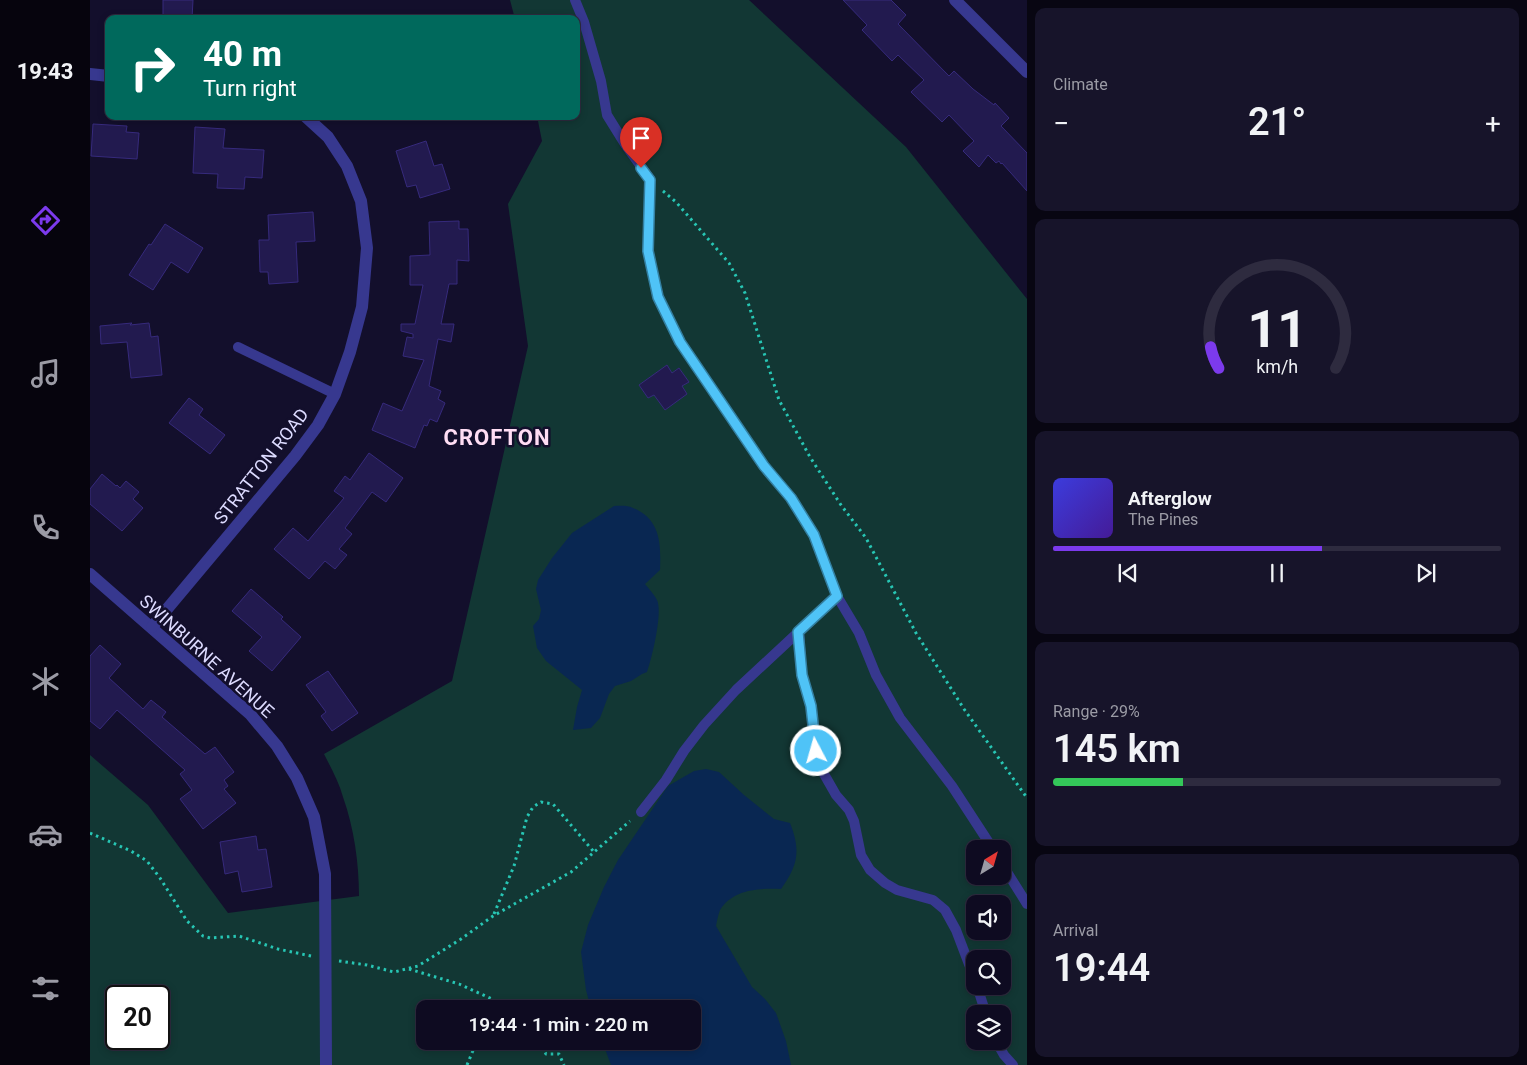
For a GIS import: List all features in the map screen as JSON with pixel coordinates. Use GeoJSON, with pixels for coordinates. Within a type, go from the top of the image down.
{"type":"FeatureCollection","features":[{"type":"Feature","properties":{"kind":"street"},"geometry":{"type":"LineString","coordinates":[[955,0],[1027,72]]}},
{"type":"Feature","properties":{"kind":"street"},"geometry":{"type":"LineString","coordinates":[[90,74],[105,76]]}},
{"type":"Feature","properties":{"kind":"street","name":"STRATTON ROAD"},"geometry":{"type":"LineString","coordinates":[[152,627],[295,456],[318,425],[335,394],[350,352],[362,307],[367,248],[361,201],[347,166],[328,137],[309,120]]}},
{"type":"Feature","properties":{"kind":"street","name":"SWINBURNE AVENUE"},"geometry":{"type":"LineString","coordinates":[[90,574],[250,714],[277,746],[297,778],[314,817],[326,874],[326,1065]]}},
{"type":"Feature","properties":{"kind":"lane"},"geometry":{"type":"LineString","coordinates":[[575,0],[584,22],[601,81],[607,116],[650,180],[648,251],[658,297],[680,342],[764,466],[791,498],[814,535],[837,596],[859,633],[876,676],[900,718],[952,786],[987,840]]}},
{"type":"Feature","properties":{"kind":"lane"},"geometry":{"type":"LineString","coordinates":[[238,347],[335,394]]}},
{"type":"Feature","properties":{"kind":"lane"},"geometry":{"type":"LineString","coordinates":[[641,812],[704,725],[736,690],[837,596]]}},
{"type":"Feature","properties":{"kind":"lane"},"geometry":{"type":"LineString","coordinates":[[798,632],[802,675],[811,706],[816,751],[824,774],[836,795],[849,810],[854,821],[862,855],[870,870],[885,883],[897,890],[934,900],[945,910],[956,930],[966,956]]}},
{"type":"Feature","properties":{"kind":"lane"},"geometry":{"type":"LineString","coordinates":[[1011,878],[1027,904]]}},
{"type":"Feature","properties":{"kind":"lane"},"geometry":{"type":"LineString","coordinates":[[1001,1050],[1013,1065]]}},
{"type":"Feature","properties":{"kind":"path"},"geometry":{"type":"LineString","coordinates":[[650,180],[676,202],[729,263],[745,293],[779,400],[810,457],[841,505],[866,538],[916,633],[964,710],[1027,798]]}},
{"type":"Feature","properties":{"kind":"path"},"geometry":{"type":"LineString","coordinates":[[493,916],[514,866],[527,817],[532,807],[541,802],[553,804],[594,852]]}},
{"type":"Feature","properties":{"kind":"path"},"geometry":{"type":"LineString","coordinates":[[90,833],[131,851],[147,861],[187,921],[203,936],[210,938],[239,936],[278,949],[367,965],[394,972],[426,962],[493,916],[571,872],[617,831]]}},
{"type":"Feature","properties":{"kind":"path"},"geometry":{"type":"LineString","coordinates":[[409,968],[459,984],[492,1000]]}},
{"type":"Feature","properties":{"kind":"path"},"geometry":{"type":"LineString","coordinates":[[467,1065],[473,1050]]}},
{"type":"Feature","properties":{"kind":"path"},"geometry":{"type":"LineString","coordinates":[[544,1050],[546,1054],[558,1054],[564,1065]]}},
{"type":"Feature","properties":{"kind":"green space"},"geometry":{"type":"Polygon","coordinates":[[[510,0],[749,0],[906,147],[1027,299],[1027,1065],[90,1065],[90,755],[148,805],[228,913],[359,896],[357,858],[353,833],[335,775],[324,754],[452,681],[528,346],[508,204],[542,141],[538,120],[580,120],[580,15],[514,15],[510,0]]]}},
{"type":"Feature","properties":{"kind":"water"},"geometry":{"type":"Polygon","coordinates":[[[614,506],[628,506],[642,513],[654,526],[657,534],[660,551],[660,570],[645,584],[657,600],[659,614],[652,657],[647,672],[631,681],[615,686],[609,694],[600,718],[591,728],[573,730],[582,690],[546,661],[537,648],[533,626],[539,619],[541,610],[536,589],[538,580],[552,558],[572,533],[614,506]]]}},
{"type":"Feature","properties":{"kind":"water"},"geometry":{"type":"Polygon","coordinates":[[[706,769],[719,772],[774,819],[790,823],[796,842],[796,857],[791,872],[781,889],[755,890],[739,894],[725,903],[720,910],[716,926],[752,987],[776,1013],[786,1041],[791,1065],[611,1065],[605,1050],[701,1050],[701,1000],[589,1000],[581,952],[588,925],[604,887],[618,860],[668,786],[694,771],[706,769]]]}},
{"type":"Feature","properties":{"kind":"building"},"geometry":{"type":"Polygon","coordinates":[[[163,0],[193,0],[192,15],[163,15],[163,0]]]}},
{"type":"Feature","properties":{"kind":"building"},"geometry":{"type":"Polygon","coordinates":[[[843,0],[891,0],[906,15],[898,24],[949,76],[954,71],[973,89],[994,105],[995,103],[1009,118],[1001,126],[1027,153],[1027,191],[999,161],[996,163],[988,155],[979,167],[963,151],[974,141],[949,115],[942,122],[911,92],[924,80],[898,55],[892,61],[862,30],[867,25],[843,0]]]}},
{"type":"Feature","properties":{"kind":"building"},"geometry":{"type":"Polygon","coordinates":[[[93,124],[127,126],[126,132],[139,133],[137,159],[91,156],[93,124]]]}},
{"type":"Feature","properties":{"kind":"building"},"geometry":{"type":"Polygon","coordinates":[[[195,127],[225,129],[223,148],[264,150],[262,178],[245,177],[244,189],[217,188],[218,174],[193,173],[195,127]]]}},
{"type":"Feature","properties":{"kind":"building"},"geometry":{"type":"Polygon","coordinates":[[[426,141],[434,166],[442,164],[450,189],[420,198],[416,185],[407,187],[396,151],[426,141]]]}},
{"type":"Feature","properties":{"kind":"building"},"geometry":{"type":"Polygon","coordinates":[[[313,212],[315,241],[296,242],[298,282],[269,284],[268,272],[260,272],[259,240],[269,240],[268,215],[313,212]]]}},
{"type":"Feature","properties":{"kind":"building"},"geometry":{"type":"Polygon","coordinates":[[[459,221],[459,229],[468,229],[469,261],[457,260],[457,284],[449,284],[441,324],[454,324],[451,342],[438,339],[429,386],[441,391],[438,399],[445,403],[437,422],[430,419],[427,426],[424,425],[415,448],[372,430],[383,403],[402,411],[424,360],[403,356],[407,337],[413,338],[413,334],[401,331],[401,324],[415,324],[423,285],[410,285],[410,256],[430,255],[429,222],[459,221]]]}},
{"type":"Feature","properties":{"kind":"building"},"geometry":{"type":"Polygon","coordinates":[[[165,224],[203,248],[188,273],[171,262],[153,290],[129,275],[149,244],[151,245],[165,224]]]}},
{"type":"Feature","properties":{"kind":"building"},"geometry":{"type":"Polygon","coordinates":[[[132,323],[130,325],[149,323],[151,337],[158,336],[162,375],[131,378],[127,342],[101,344],[100,326],[132,323]]]}},
{"type":"Feature","properties":{"kind":"building"},"geometry":{"type":"Polygon","coordinates":[[[667,365],[672,373],[679,368],[689,382],[682,386],[687,394],[665,410],[654,395],[648,398],[639,385],[667,365]]]}},
{"type":"Feature","properties":{"kind":"building"},"geometry":{"type":"Polygon","coordinates":[[[189,398],[203,409],[199,415],[225,435],[210,454],[169,423],[189,398]]]}},
{"type":"Feature","properties":{"kind":"building"},"geometry":{"type":"Polygon","coordinates":[[[369,453],[403,478],[386,502],[372,492],[345,528],[352,534],[339,549],[347,555],[335,569],[325,561],[309,579],[274,549],[293,528],[308,541],[344,498],[334,491],[345,476],[350,480],[369,453]]]}},
{"type":"Feature","properties":{"kind":"building"},"geometry":{"type":"Polygon","coordinates":[[[102,474],[120,488],[126,481],[139,492],[133,499],[143,508],[122,531],[90,504],[90,489],[102,474]]]}},
{"type":"Feature","properties":{"kind":"building"},"geometry":{"type":"Polygon","coordinates":[[[251,589],[283,617],[281,619],[301,637],[272,671],[249,651],[262,637],[232,611],[251,589]]]}},
{"type":"Feature","properties":{"kind":"building"},"geometry":{"type":"Polygon","coordinates":[[[100,645],[121,664],[109,678],[143,709],[151,700],[166,712],[162,717],[205,754],[215,747],[234,772],[224,780],[228,786],[224,789],[236,803],[203,829],[180,799],[192,790],[180,774],[185,770],[117,710],[100,729],[90,721],[90,656],[100,645]]]}},
{"type":"Feature","properties":{"kind":"building"},"geometry":{"type":"Polygon","coordinates":[[[328,671],[358,713],[332,731],[321,716],[326,712],[306,685],[328,671]]]}},
{"type":"Feature","properties":{"kind":"building"},"geometry":{"type":"Polygon","coordinates":[[[256,836],[258,850],[266,849],[272,887],[242,892],[238,871],[225,874],[220,842],[256,836]]]}},
{"type":"Feature","properties":{"kind":"district","name":"CROFTON"},"geometry":{"type":"Point","coordinates":[497,437]}},
{"type":"Feature","properties":{"kind":"route"},"geometry":{"type":"LineString","coordinates":[[641,168],[650,180],[648,251],[658,297],[680,342],[764,466],[791,498],[814,535],[837,596],[798,632],[802,675],[811,706],[816,751]]}}]}
